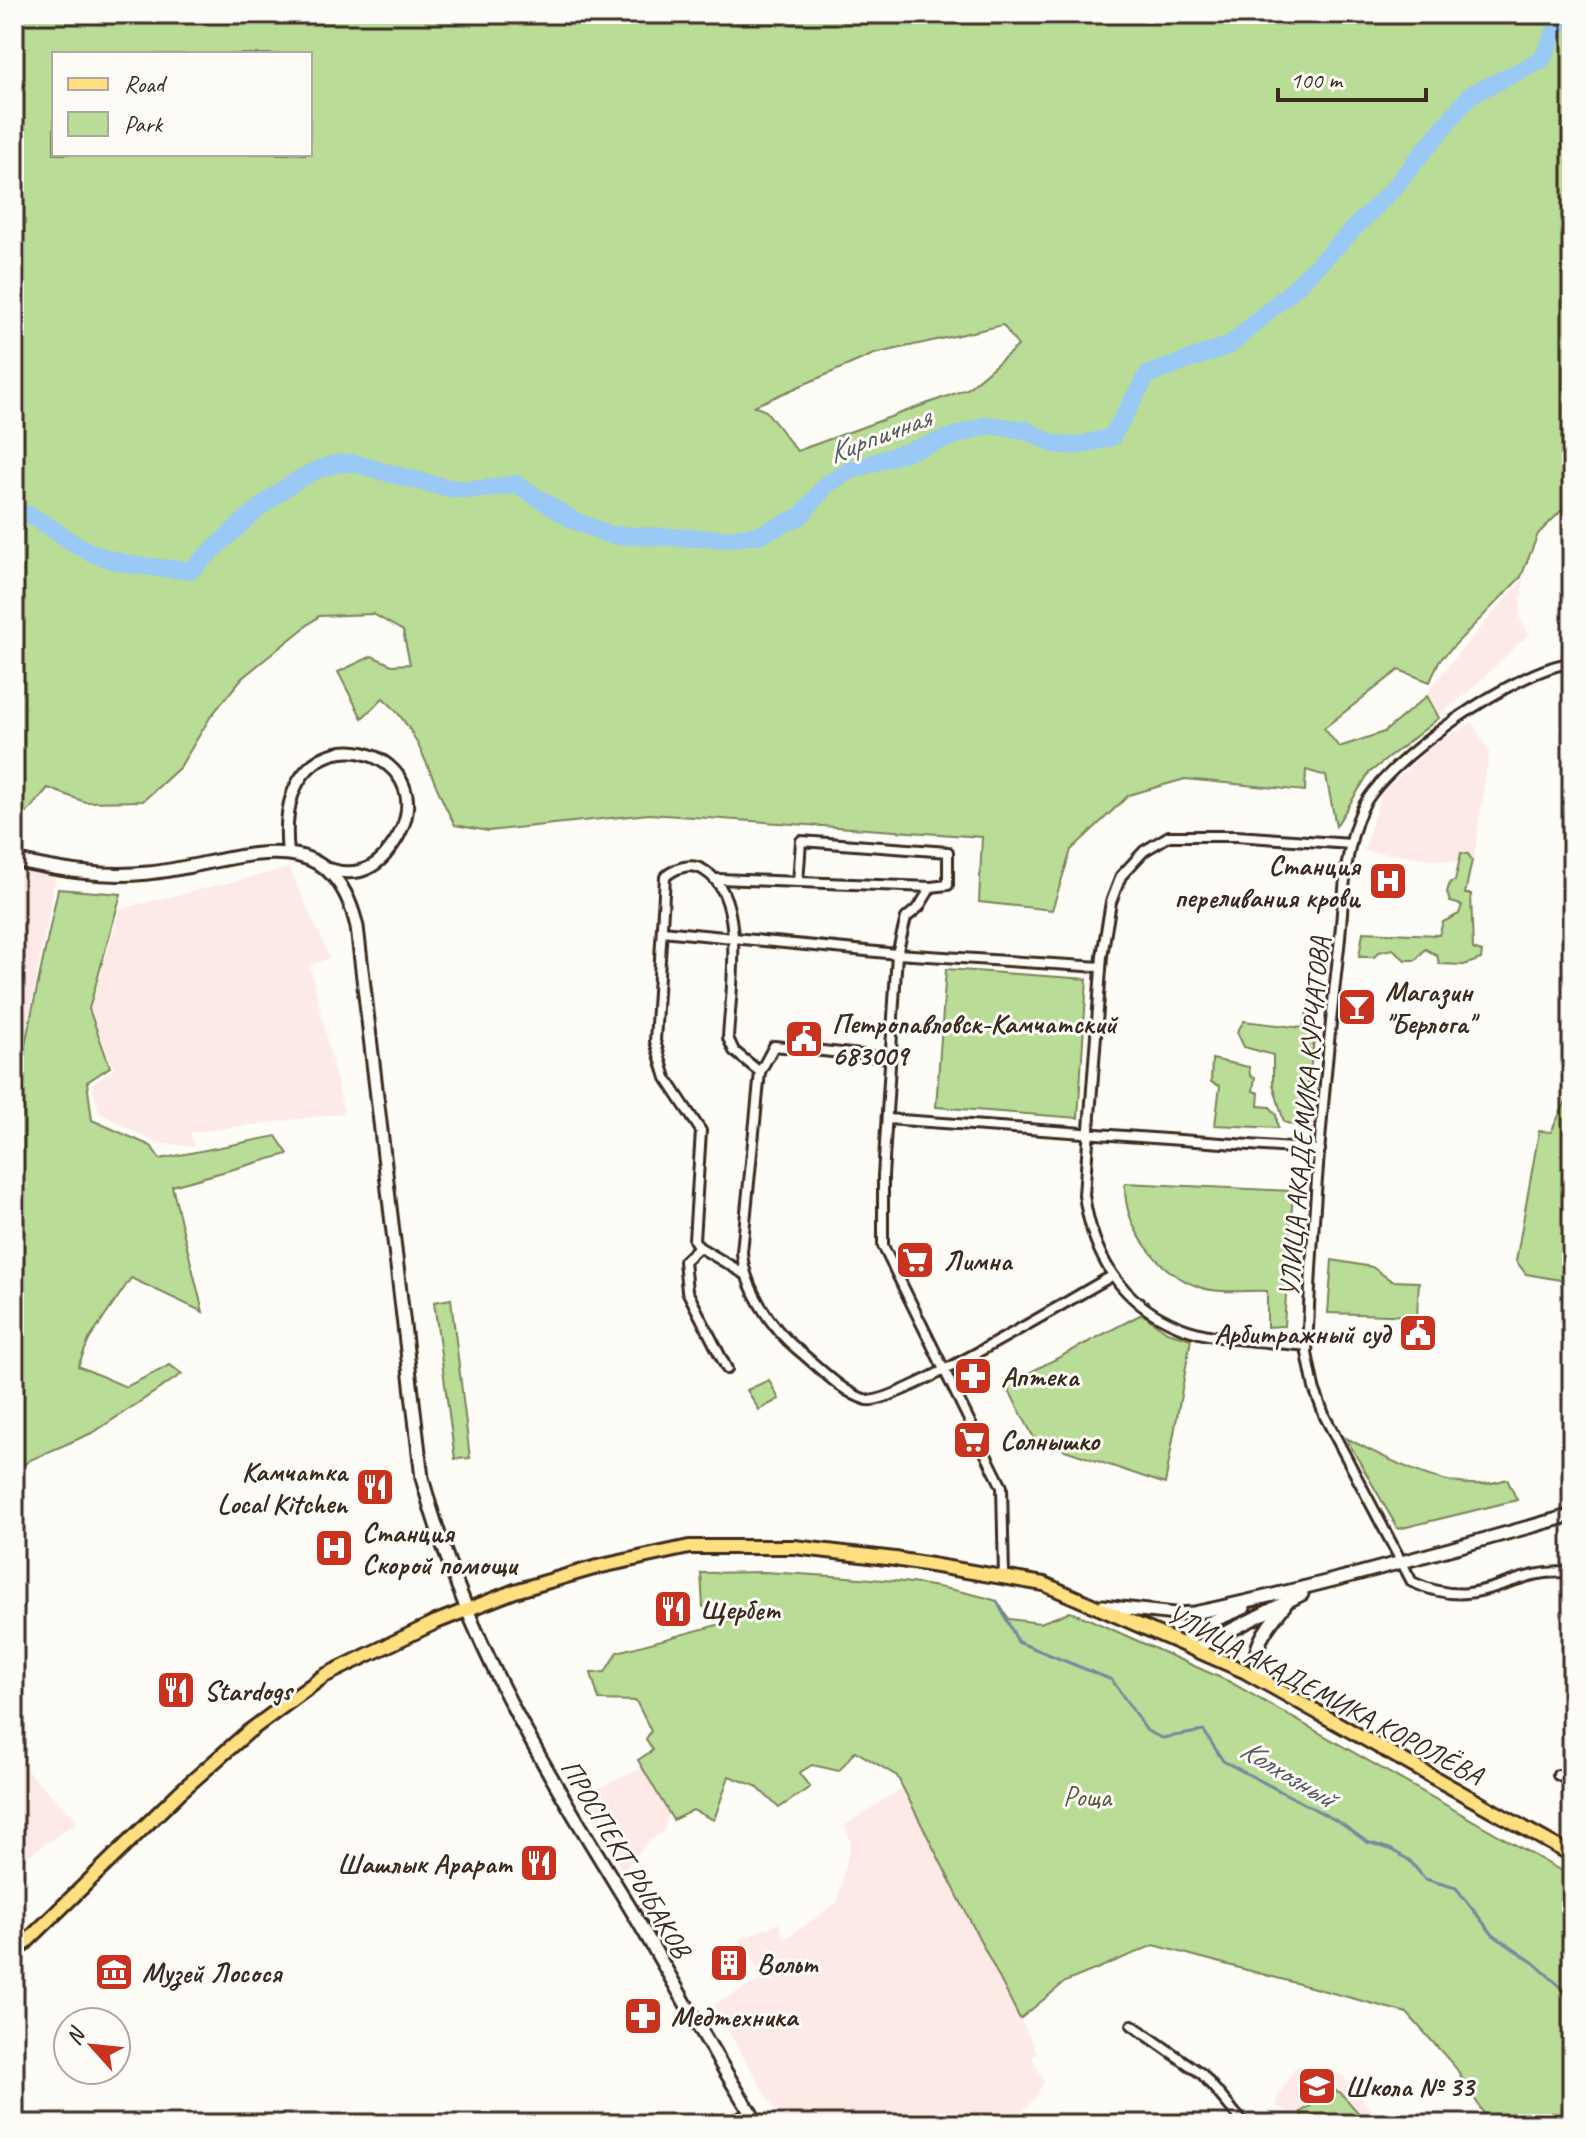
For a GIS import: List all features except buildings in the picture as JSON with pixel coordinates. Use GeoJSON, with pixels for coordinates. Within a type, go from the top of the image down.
{"type":"FeatureCollection","features":[{"type":"Feature","properties":{"kind":"main road"},"geometry":{"type":"LineString","coordinates":[[14,860],[80,873],[116,875],[288,853],[311,857],[329,869]]}},
{"type":"Feature","properties":{"kind":"main road","name":"ПРОСПЕКТ РЫБАКОВ"},"geometry":{"type":"LineString","coordinates":[[329,869],[344,887],[357,927],[422,1478],[439,1541],[465,1610],[538,1759],[758,2124]]}},
{"type":"Feature","properties":{"kind":"main road"},"geometry":{"type":"LineString","coordinates":[[1102,1606],[1175,1614],[1270,1597],[1572,1515]]}},
{"type":"Feature","properties":{"kind":"main road","name":"УЛИЦА АКАДЕМИКА КОРОЛЁВА"},"geometry":{"type":"LineString","coordinates":[[14,1954],[180,1792],[274,1711],[336,1670],[465,1610],[597,1567],[689,1547],[794,1547],[1044,1584],[1190,1645],[1274,1688],[1572,1855]]}},
{"type":"Feature","properties":{"kind":"main road"},"geometry":{"type":"LineString","coordinates":[[1190,1645],[1320,1585]]}},
{"type":"Feature","properties":{"kind":"main road"},"geometry":{"type":"LineString","coordinates":[[1190,1645],[1208,1623],[1270,1597]]}},
{"type":"Feature","properties":{"kind":"main road"},"geometry":{"type":"LineString","coordinates":[[1274,1688],[1262,1677],[1255,1654],[1262,1635],[1288,1601]]}},
{"type":"Feature","properties":{"kind":"street","name":"УЛИЦА АКАДЕМИКА КУРЧАТОВА"},"geometry":{"type":"LineString","coordinates":[[1570,663],[1535,673],[1498,693],[1395,766],[1369,796],[1351,844],[1320,1150],[1307,1346],[1312,1381],[1325,1417],[1412,1582],[1453,1595],[1476,1595],[1527,1577],[1555,1571],[1572,1573]]}},
{"type":"Feature","properties":{"kind":"street"},"geometry":{"type":"LineString","coordinates":[[288,853],[288,813],[303,776],[319,761],[341,750],[375,755],[391,767],[403,786],[406,798],[400,831],[385,855],[367,869],[346,873],[329,869]]}},
{"type":"Feature","properties":{"kind":"street"},"geometry":{"type":"LineString","coordinates":[[1307,1346],[1180,1328],[1139,1301],[1112,1276],[1090,1234],[1084,1195],[1101,967],[1111,902],[1121,876],[1144,851],[1169,836],[1236,836],[1351,844]]}},
{"type":"Feature","properties":{"kind":"street"},"geometry":{"type":"LineString","coordinates":[[718,879],[931,887],[948,885],[948,852],[801,841],[798,882]]}},
{"type":"Feature","properties":{"kind":"street"},"geometry":{"type":"LineString","coordinates":[[760,1072],[734,1051],[728,1038],[733,936],[728,897],[718,879],[698,866],[674,869],[665,877],[655,1041],[666,1078],[701,1131],[694,1240],[699,1247],[743,1273],[784,1338],[846,1389],[868,1400],[881,1400],[944,1369],[1112,1276]]}},
{"type":"Feature","properties":{"kind":"street"},"geometry":{"type":"LineString","coordinates":[[931,887],[919,907],[906,918],[897,954],[883,1246],[1002,1487],[1004,1576]]}},
{"type":"Feature","properties":{"kind":"street"},"geometry":{"type":"LineString","coordinates":[[662,931],[897,954],[1101,967]]}},
{"type":"Feature","properties":{"kind":"street"},"geometry":{"type":"LineString","coordinates":[[743,1273],[742,1252],[760,1072],[774,1046],[890,1058]]}},
{"type":"Feature","properties":{"kind":"street"},"geometry":{"type":"LineString","coordinates":[[887,1119],[1320,1150]]}},
{"type":"Feature","properties":{"kind":"street"},"geometry":{"type":"LineString","coordinates":[[699,1247],[684,1261],[687,1291],[727,1369]]}},
{"type":"Feature","properties":{"kind":"street"},"geometry":{"type":"LineString","coordinates":[[1558,1775],[1572,1782]]}},
{"type":"Feature","properties":{"kind":"street"},"geometry":{"type":"LineString","coordinates":[[1132,2025],[1202,2074],[1241,2120],[1235,2124]]}},
{"type":"Feature","properties":{"kind":"street"},"geometry":{"type":"LineString","coordinates":[[729,2124],[750,2112]]}},
{"type":"Feature","properties":{"kind":"shaded area"},"geometry":{"type":"Polygon","coordinates":[[[1524,578],[1519,616],[1529,634],[1466,694],[1396,747],[1391,740],[1460,651],[1524,578]]]}},
{"type":"Feature","properties":{"kind":"shaded area"},"geometry":{"type":"Polygon","coordinates":[[[1472,722],[1489,752],[1473,864],[1364,851],[1381,794],[1434,744],[1472,722]]]}},
{"type":"Feature","properties":{"kind":"shaded area"},"geometry":{"type":"Polygon","coordinates":[[[14,867],[56,874],[16,1087],[14,1086],[14,867]]]}},
{"type":"Feature","properties":{"kind":"shaded area"},"geometry":{"type":"Polygon","coordinates":[[[289,868],[330,958],[310,965],[344,1113],[190,1133],[194,1147],[155,1143],[99,1112],[92,1084],[114,1069],[90,1010],[120,909],[289,868]]]}},
{"type":"Feature","properties":{"kind":"shaded area"},"geometry":{"type":"Polygon","coordinates":[[[14,1758],[78,1821],[14,1866],[14,1758]]]}},
{"type":"Feature","properties":{"kind":"shaded area"},"geometry":{"type":"Polygon","coordinates":[[[644,1767],[669,1814],[663,1832],[650,1840],[623,1871],[582,1796],[644,1767]]]}},
{"type":"Feature","properties":{"kind":"shaded area"},"geometry":{"type":"Polygon","coordinates":[[[907,1785],[1037,2053],[1032,2057],[1044,2082],[1033,2101],[1008,2124],[783,2124],[713,2005],[764,1978],[739,1939],[779,1923],[784,1940],[837,1903],[851,1843],[845,1825],[907,1785]]]}},
{"type":"Feature","properties":{"kind":"shaded area","name":"Школа № 33"},"geometry":{"type":"Polygon","coordinates":[[[1296,2066],[1341,2074],[1383,2124],[1299,2124],[1296,2113],[1277,2107],[1277,2098],[1296,2066]]]}},
{"type":"Feature","properties":{"kind":"green space"},"geometry":{"type":"Polygon","coordinates":[[[14,14],[1572,14],[1572,500],[1538,534],[1521,577],[1439,661],[1430,682],[1399,670],[1324,728],[1339,747],[1384,732],[1427,696],[1439,718],[1369,773],[1336,826],[1326,776],[1306,770],[1305,791],[1185,779],[1129,795],[1071,850],[1052,910],[979,902],[982,837],[649,814],[488,831],[455,825],[416,741],[396,711],[383,698],[362,718],[338,672],[372,656],[392,665],[410,664],[403,631],[373,614],[319,616],[242,678],[211,716],[180,767],[143,801],[85,802],[48,788],[14,828],[14,14]],[[1003,325],[874,354],[754,406],[766,411],[797,451],[967,389],[1018,346],[1003,325]]]}},
{"type":"Feature","properties":{"kind":"green space"},"geometry":{"type":"Polygon","coordinates":[[[1461,853],[1468,854],[1472,860],[1465,894],[1471,894],[1473,949],[1482,952],[1481,959],[1464,965],[1439,964],[1437,955],[1425,949],[1416,960],[1405,960],[1393,949],[1379,952],[1374,957],[1359,957],[1363,932],[1439,935],[1443,922],[1459,914],[1462,905],[1450,902],[1447,892],[1450,882],[1455,881],[1461,853]]]}},
{"type":"Feature","properties":{"kind":"green space"},"geometry":{"type":"Polygon","coordinates":[[[58,889],[121,894],[89,1009],[110,1067],[87,1082],[92,1120],[151,1146],[160,1159],[276,1136],[288,1154],[172,1186],[203,1312],[131,1278],[89,1340],[78,1366],[126,1387],[170,1365],[182,1374],[94,1432],[30,1460],[14,1472],[14,1086],[18,1078],[14,1076],[14,1055],[23,1054],[58,889]]]}},
{"type":"Feature","properties":{"kind":"green space"},"geometry":{"type":"Polygon","coordinates":[[[946,969],[1087,979],[1078,1118],[936,1107],[946,969]]]}},
{"type":"Feature","properties":{"kind":"green space"},"geometry":{"type":"Polygon","coordinates":[[[1313,988],[1309,1029],[1314,1041],[1303,1123],[1296,1126],[1284,1122],[1273,1084],[1273,1055],[1244,1047],[1237,1032],[1244,1021],[1303,1028],[1313,988]]]}},
{"type":"Feature","properties":{"kind":"green space"},"geometry":{"type":"Polygon","coordinates":[[[1212,1059],[1249,1067],[1250,1076],[1255,1077],[1253,1091],[1259,1093],[1258,1106],[1270,1107],[1276,1114],[1278,1128],[1215,1125],[1220,1086],[1211,1082],[1212,1059]]]}},
{"type":"Feature","properties":{"kind":"green space"},"geometry":{"type":"Polygon","coordinates":[[[1572,1068],[1572,1282],[1526,1274],[1516,1261],[1539,1131],[1551,1132],[1566,1101],[1572,1068]]]}},
{"type":"Feature","properties":{"kind":"green space"},"geometry":{"type":"Polygon","coordinates":[[[1125,1183],[1293,1191],[1284,1326],[1267,1327],[1267,1291],[1224,1291],[1199,1287],[1157,1260],[1137,1232],[1130,1216],[1125,1183]]]}},
{"type":"Feature","properties":{"kind":"green space"},"geometry":{"type":"Polygon","coordinates":[[[1332,1260],[1372,1267],[1392,1281],[1419,1282],[1417,1316],[1328,1313],[1332,1260]]]}},
{"type":"Feature","properties":{"kind":"green space"},"geometry":{"type":"Polygon","coordinates":[[[451,1299],[470,1458],[455,1459],[434,1302],[451,1299]]]}},
{"type":"Feature","properties":{"kind":"green space"},"geometry":{"type":"Polygon","coordinates":[[[1142,1314],[1167,1332],[1191,1339],[1165,1484],[1035,1440],[1006,1385],[1142,1314]]]}},
{"type":"Feature","properties":{"kind":"green space"},"geometry":{"type":"Polygon","coordinates":[[[769,1380],[779,1399],[759,1410],[747,1390],[769,1380]]]}},
{"type":"Feature","properties":{"kind":"green space"},"geometry":{"type":"Polygon","coordinates":[[[1346,1438],[1403,1466],[1445,1480],[1487,1484],[1507,1479],[1517,1500],[1398,1529],[1346,1438]]]}},
{"type":"Feature","properties":{"kind":"green space","name":"Роща"},"geometry":{"type":"Polygon","coordinates":[[[765,1572],[940,1587],[997,1601],[1009,1619],[1040,1623],[1070,1612],[1084,1617],[1230,1682],[1572,1877],[1572,2124],[1490,2124],[1456,2068],[1407,2013],[1154,1945],[1065,1982],[1020,2019],[897,1776],[855,1751],[839,1771],[812,1765],[799,1773],[810,1787],[779,1808],[756,1786],[729,1776],[714,1820],[693,1810],[673,1820],[638,1760],[653,1750],[646,1739],[651,1731],[636,1701],[599,1700],[591,1673],[605,1672],[617,1652],[736,1620],[737,1610],[703,1607],[701,1573],[765,1572]]]}},
{"type":"Feature","properties":{"kind":"green space"},"geometry":{"type":"Polygon","coordinates":[[[1335,2090],[1368,2124],[1304,2124],[1301,2112],[1335,2090]]]}},
{"type":"Feature","properties":{"kind":"waterway","name":"Кирпичная"},"geometry":{"type":"LineString","coordinates":[[14,511],[32,517],[80,547],[106,558],[148,567],[191,570],[244,521],[287,487],[330,465],[350,463],[450,488],[497,488],[516,484],[573,520],[610,535],[728,539],[762,534],[801,516],[826,485],[849,471],[987,425],[1026,430],[1054,444],[1076,446],[1112,437],[1147,375],[1230,345],[1296,287],[1392,190],[1470,95],[1542,60],[1563,14]]}},
{"type":"Feature","properties":{"kind":"waterway","name":"Колхозный"},"geometry":{"type":"LineString","coordinates":[[997,1601],[1018,1642],[1112,1680],[1147,1731],[1162,1738],[1204,1731],[1223,1761],[1339,1822],[1367,1842],[1390,1849],[1409,1860],[1425,1879],[1456,1888],[1493,1935],[1534,1963],[1572,1997]]}},
{"type":"Feature","properties":{"kind":"place","name":"Станция переливания крови"},"geometry":{"type":"Point","coordinates":[1388,881]}},
{"type":"Feature","properties":{"kind":"place","name":"Магазин \"Берлога\""},"geometry":{"type":"Point","coordinates":[1357,1007]}},
{"type":"Feature","properties":{"kind":"place","name":"Петропавловск-Камчатский 683009"},"geometry":{"type":"Point","coordinates":[804,1039]}},
{"type":"Feature","properties":{"kind":"place","name":"Лимна"},"geometry":{"type":"Point","coordinates":[915,1260]}},
{"type":"Feature","properties":{"kind":"place","name":"Арбитражный суд"},"geometry":{"type":"Point","coordinates":[1418,1333]}},
{"type":"Feature","properties":{"kind":"place","name":"Аптека"},"geometry":{"type":"Point","coordinates":[973,1376]}},
{"type":"Feature","properties":{"kind":"place","name":"Солнышко"},"geometry":{"type":"Point","coordinates":[972,1440]}},
{"type":"Feature","properties":{"kind":"place","name":"Камчатка Local Kitchen"},"geometry":{"type":"Point","coordinates":[375,1487]}},
{"type":"Feature","properties":{"kind":"place","name":"Станция Скорой помощи"},"geometry":{"type":"Point","coordinates":[334,1548]}},
{"type":"Feature","properties":{"kind":"place","name":"Щербет"},"geometry":{"type":"Point","coordinates":[673,1609]}},
{"type":"Feature","properties":{"kind":"place","name":"Stardogs"},"geometry":{"type":"Point","coordinates":[176,1690]}},
{"type":"Feature","properties":{"kind":"place","name":"Шашлык Арарат"},"geometry":{"type":"Point","coordinates":[539,1863]}},
{"type":"Feature","properties":{"kind":"place","name":"Вольт"},"geometry":{"type":"Point","coordinates":[729,1963]}},
{"type":"Feature","properties":{"kind":"place","name":"Музей Лосося"},"geometry":{"type":"Point","coordinates":[114,1972]}},
{"type":"Feature","properties":{"kind":"place","name":"Медтехника"},"geometry":{"type":"Point","coordinates":[643,2016]}},
{"type":"Feature","properties":{"kind":"place","name":"Школа № 33"},"geometry":{"type":"Point","coordinates":[1317,2086]}}]}
